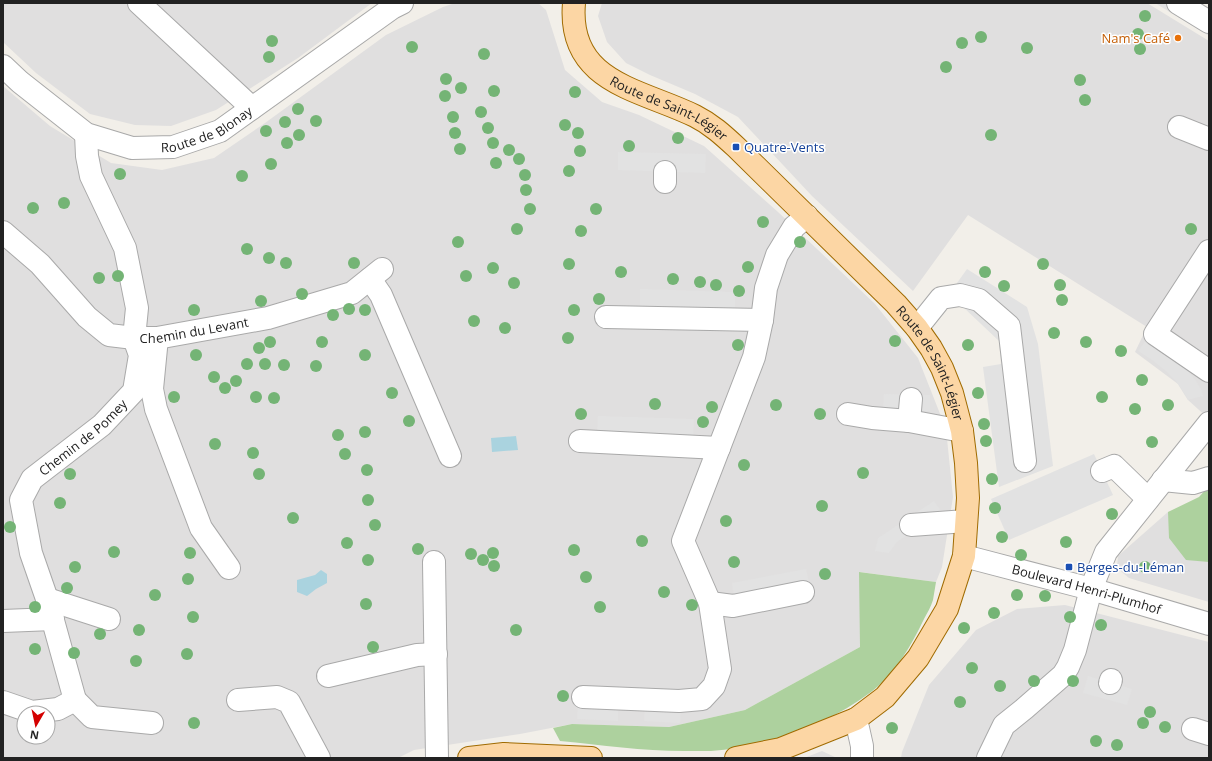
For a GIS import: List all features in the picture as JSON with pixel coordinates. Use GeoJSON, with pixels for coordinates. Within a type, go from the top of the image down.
{"type":"FeatureCollection","features":[{"type":"Feature","properties":{"kind":"main road","name":"Route de Saint-Légier"},"geometry":{"type":"LineString","coordinates":[[574,3],[574,24],[578,42],[586,57],[598,70],[626,87],[692,115],[714,128],[736,147],[896,304],[917,328],[931,348],[942,368],[952,393],[962,431],[968,498],[964,556],[947,609],[918,658],[885,697],[856,719],[781,749],[736,758]]}},
{"type":"Feature","properties":{"kind":"main road"},"geometry":{"type":"LineString","coordinates":[[469,758],[504,754],[591,758]]}},
{"type":"Feature","properties":{"kind":"street"},"geometry":{"type":"LineString","coordinates":[[139,3],[252,108]]}},
{"type":"Feature","properties":{"kind":"street","name":"Route de Blonay"},"geometry":{"type":"LineString","coordinates":[[3,66],[20,82],[86,134],[132,148],[173,147],[220,130],[392,8],[402,3]]}},
{"type":"Feature","properties":{"kind":"street"},"geometry":{"type":"LineString","coordinates":[[1178,3],[1209,22]]}},
{"type":"Feature","properties":{"kind":"street"},"geometry":{"type":"LineString","coordinates":[[1179,127],[1209,139]]}},
{"type":"Feature","properties":{"kind":"street","name":"Chemin du Levant"},"geometry":{"type":"LineString","coordinates":[[86,134],[87,156],[91,176],[125,248],[137,308],[134,338],[157,338],[268,318],[352,294],[376,274],[381,295],[450,456]]}},
{"type":"Feature","properties":{"kind":"street"},"geometry":{"type":"LineString","coordinates":[[594,699],[663,703],[702,699],[714,686],[720,669],[710,603],[683,541],[754,357],[762,320],[766,288],[777,256],[794,227],[807,216]]}},
{"type":"Feature","properties":{"kind":"street"},"geometry":{"type":"LineString","coordinates":[[3,232],[40,264],[87,317],[109,335],[134,338]]}},
{"type":"Feature","properties":{"kind":"street"},"geometry":{"type":"LineString","coordinates":[[1209,251],[1155,334],[1209,371]]}},
{"type":"Feature","properties":{"kind":"street"},"geometry":{"type":"LineString","coordinates":[[917,328],[941,298],[960,295],[979,300],[1009,326],[1025,461]]}},
{"type":"Feature","properties":{"kind":"street"},"geometry":{"type":"LineString","coordinates":[[606,317],[680,314],[762,320]]}},
{"type":"Feature","properties":{"kind":"street","name":"Chemin de Pomey"},"geometry":{"type":"LineString","coordinates":[[134,338],[140,355],[134,391],[102,425],[32,479],[21,500],[31,553],[47,599],[75,700],[92,717],[152,723]]}},
{"type":"Feature","properties":{"kind":"street"},"geometry":{"type":"LineString","coordinates":[[157,338],[152,389],[156,409],[201,528],[229,568]]}},
{"type":"Feature","properties":{"kind":"street"},"geometry":{"type":"LineString","coordinates":[[909,421],[911,399]]}},
{"type":"Feature","properties":{"kind":"street"},"geometry":{"type":"LineString","coordinates":[[848,414],[872,418],[909,421],[962,431]]}},
{"type":"Feature","properties":{"kind":"street"},"geometry":{"type":"LineString","coordinates":[[988,758],[1004,725],[1063,675],[1068,668],[1075,650],[1091,589],[1106,552],[1209,423]]}},
{"type":"Feature","properties":{"kind":"street"},"geometry":{"type":"LineString","coordinates":[[580,441],[650,441],[719,448]]}},
{"type":"Feature","properties":{"kind":"street"},"geometry":{"type":"LineString","coordinates":[[1102,471],[1114,466],[1148,499]]}},
{"type":"Feature","properties":{"kind":"street"},"geometry":{"type":"LineString","coordinates":[[1163,480],[1193,483],[1209,478]]}},
{"type":"Feature","properties":{"kind":"street"},"geometry":{"type":"LineString","coordinates":[[911,525],[966,521]]}},
{"type":"Feature","properties":{"kind":"street","name":"Boulevard Henri-Plumhof"},"geometry":{"type":"LineString","coordinates":[[964,556],[1091,589],[1209,624]]}},
{"type":"Feature","properties":{"kind":"street"},"geometry":{"type":"LineString","coordinates":[[434,562],[437,758]]}},
{"type":"Feature","properties":{"kind":"street"},"geometry":{"type":"LineString","coordinates":[[710,603],[733,606],[772,590],[803,592]]}},
{"type":"Feature","properties":{"kind":"street"},"geometry":{"type":"LineString","coordinates":[[47,599],[109,619]]}},
{"type":"Feature","properties":{"kind":"street"},"geometry":{"type":"LineString","coordinates":[[3,621],[53,620]]}},
{"type":"Feature","properties":{"kind":"street"},"geometry":{"type":"LineString","coordinates":[[328,676],[417,655],[436,654]]}},
{"type":"Feature","properties":{"kind":"street"},"geometry":{"type":"LineString","coordinates":[[238,700],[277,697],[289,702],[319,758]]}},
{"type":"Feature","properties":{"kind":"street"},"geometry":{"type":"LineString","coordinates":[[3,702],[32,712],[58,709],[75,700]]}},
{"type":"Feature","properties":{"kind":"street"},"geometry":{"type":"LineString","coordinates":[[856,719],[862,746],[862,758]]}},
{"type":"Feature","properties":{"kind":"shaded area"},"geometry":{"type":"Polygon","coordinates":[[[3,3],[372,3],[298,58],[216,110],[171,126],[135,125],[90,114],[36,73],[3,42],[3,3]]]}},
{"type":"Feature","properties":{"kind":"shaded area"},"geometry":{"type":"Polygon","coordinates":[[[455,3],[538,3],[546,10],[565,70],[602,102],[639,115],[704,146],[778,212],[875,304],[918,358],[946,429],[953,497],[942,567],[936,582],[860,572],[860,647],[745,710],[669,727],[572,724],[520,734],[414,750],[398,758],[3,758],[3,86],[50,126],[111,163],[162,170],[214,158],[386,35],[443,7],[455,3]]]}},
{"type":"Feature","properties":{"kind":"shaded area"},"geometry":{"type":"Polygon","coordinates":[[[602,3],[1147,3],[1209,41],[1209,419],[1188,400],[1178,384],[1135,352],[1147,327],[968,215],[913,291],[812,196],[738,117],[695,94],[626,63],[607,42],[598,16],[602,3]]]}},
{"type":"Feature","properties":{"kind":"shaded area"},"geometry":{"type":"Polygon","coordinates":[[[1155,3],[1178,3],[1209,22],[1209,36],[1155,3]]]}},
{"type":"Feature","properties":{"kind":"shaded area"},"geometry":{"type":"Polygon","coordinates":[[[618,152],[706,154],[705,173],[618,170],[618,152]]]}},
{"type":"Feature","properties":{"kind":"shaded area"},"geometry":{"type":"Polygon","coordinates":[[[967,269],[1027,307],[1038,344],[1053,466],[999,487],[983,367],[1001,364],[999,341],[962,306],[957,283],[967,269]]]}},
{"type":"Feature","properties":{"kind":"shaded area"},"geometry":{"type":"Polygon","coordinates":[[[640,289],[735,292],[735,310],[640,307],[640,289]]]}},
{"type":"Feature","properties":{"kind":"shaded area"},"geometry":{"type":"Polygon","coordinates":[[[1146,340],[1167,352],[1183,364],[1201,389],[1203,396],[1188,400],[1178,384],[1167,372],[1138,351],[1146,340]]]}},
{"type":"Feature","properties":{"kind":"shaded area"},"geometry":{"type":"Polygon","coordinates":[[[884,394],[930,395],[930,411],[883,410],[884,394]]]}},
{"type":"Feature","properties":{"kind":"shaded area"},"geometry":{"type":"Polygon","coordinates":[[[835,409],[883,410],[883,418],[835,417],[835,409]]]}},
{"type":"Feature","properties":{"kind":"shaded area"},"geometry":{"type":"Polygon","coordinates":[[[598,416],[694,419],[693,438],[597,436],[598,416]]]}},
{"type":"Feature","properties":{"kind":"shaded area"},"geometry":{"type":"Polygon","coordinates":[[[1094,454],[1113,495],[1009,540],[991,499],[1094,454]]]}},
{"type":"Feature","properties":{"kind":"shaded area"},"geometry":{"type":"Polygon","coordinates":[[[934,501],[942,512],[897,542],[889,553],[875,551],[878,538],[934,501]]]}},
{"type":"Feature","properties":{"kind":"shaded area"},"geometry":{"type":"Polygon","coordinates":[[[1209,501],[1209,602],[1129,578],[1117,568],[1118,556],[1168,512],[1209,501]]]}},
{"type":"Feature","properties":{"kind":"shaded area"},"geometry":{"type":"Polygon","coordinates":[[[806,569],[809,583],[734,597],[732,583],[806,569]]]}},
{"type":"Feature","properties":{"kind":"shaded area"},"geometry":{"type":"Polygon","coordinates":[[[1065,605],[1209,642],[1209,758],[901,758],[902,752],[929,685],[976,630],[1017,609],[1065,605]]]}},
{"type":"Feature","properties":{"kind":"shaded area"},"geometry":{"type":"Polygon","coordinates":[[[1088,676],[1132,689],[1127,705],[1083,693],[1088,676]]]}},
{"type":"Feature","properties":{"kind":"shaded area"},"geometry":{"type":"Polygon","coordinates":[[[578,702],[618,704],[618,721],[577,719],[578,702]]]}},
{"type":"Feature","properties":{"kind":"shaded area"},"geometry":{"type":"Polygon","coordinates":[[[645,704],[681,707],[680,723],[644,721],[645,704]]]}},
{"type":"Feature","properties":{"kind":"shaded area"},"geometry":{"type":"Polygon","coordinates":[[[822,751],[837,758],[804,758],[822,751]]]}},
{"type":"Feature","properties":{"kind":"green space"},"geometry":{"type":"Polygon","coordinates":[[[1209,486],[1209,562],[1186,560],[1169,538],[1168,512],[1199,497],[1209,486]]]}},
{"type":"Feature","properties":{"kind":"green space"},"geometry":{"type":"Polygon","coordinates":[[[859,572],[936,582],[930,608],[902,659],[880,685],[854,704],[835,715],[774,739],[711,751],[668,751],[622,748],[560,741],[553,728],[572,724],[669,727],[745,710],[860,647],[859,572]]]}},
{"type":"Feature","properties":{"kind":"water"},"geometry":{"type":"Polygon","coordinates":[[[516,436],[518,450],[492,452],[491,438],[516,436]]]}},
{"type":"Feature","properties":{"kind":"water"},"geometry":{"type":"Polygon","coordinates":[[[321,570],[327,574],[327,583],[307,596],[297,592],[297,580],[315,575],[321,570]]]}},
{"type":"Feature","properties":{"kind":"place","name":"Nam's Café"},"geometry":{"type":"Point","coordinates":[1178,38]}},
{"type":"Feature","properties":{"kind":"place","name":"Quatre-Vents"},"geometry":{"type":"Point","coordinates":[736,147]}},
{"type":"Feature","properties":{"kind":"place","name":"Berges-du-Léman"},"geometry":{"type":"Point","coordinates":[1069,567]}}]}
